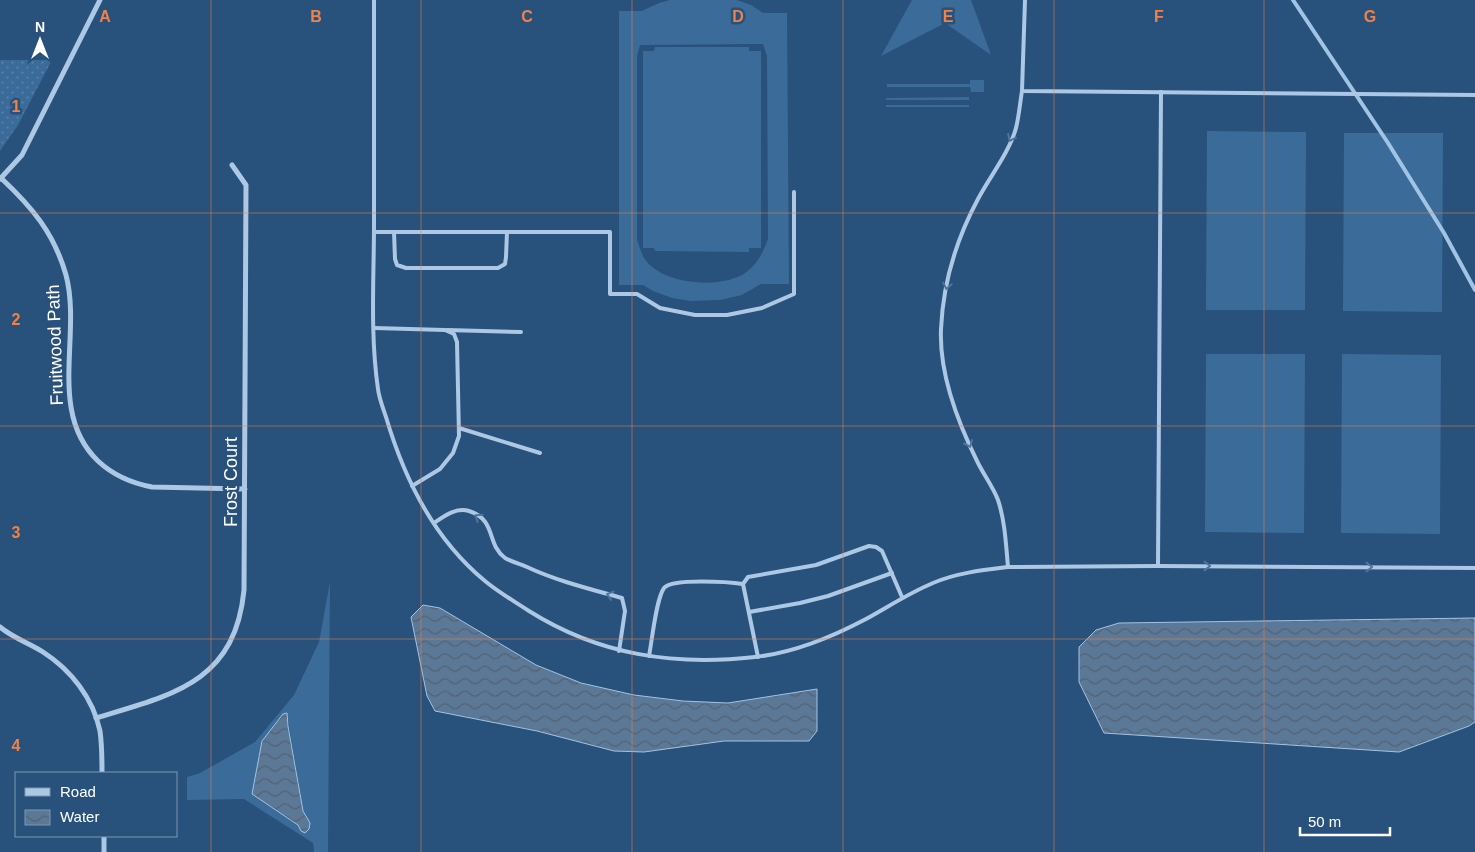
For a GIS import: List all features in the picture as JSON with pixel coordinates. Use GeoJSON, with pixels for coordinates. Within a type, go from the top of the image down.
{"type":"FeatureCollection","features":[{"type":"Feature","properties":{"kind":"street"},"geometry":{"type":"LineString","coordinates":[[0,179],[22,155],[100,0]]}},
{"type":"Feature","properties":{"kind":"street","name":"Frost Court"},"geometry":{"type":"LineString","coordinates":[[96,718],[161,698],[183,688],[202,675],[226,650],[237,626],[243,600],[246,185],[232,165]]}},
{"type":"Feature","properties":{"kind":"street","name":"Fruitwood Path"},"geometry":{"type":"LineString","coordinates":[[0,179],[24,200],[47,229],[64,270],[70,301],[71,413],[78,432],[88,449],[107,469],[128,481],[140,485],[152,488],[245,489]]}},
{"type":"Feature","properties":{"kind":"street"},"geometry":{"type":"LineString","coordinates":[[0,627],[13,637],[42,651],[70,674],[87,698],[96,718],[101,740],[102,772]]}},
{"type":"Feature","properties":{"kind":"street"},"geometry":{"type":"LineString","coordinates":[[104,837],[104,852]]}},
{"type":"Feature","properties":{"kind":"lane"},"geometry":{"type":"LineString","coordinates":[[374,0],[374,328],[378,391],[391,435],[412,486],[434,523],[458,555],[484,580],[547,622],[578,637],[619,651],[693,660],[724,660],[758,657],[791,650],[830,636],[866,619],[902,597],[934,582],[961,574],[1008,567],[1475,568]]}},
{"type":"Feature","properties":{"kind":"lane"},"geometry":{"type":"LineString","coordinates":[[1008,567],[1005,531],[998,499],[967,439],[950,394],[942,358],[941,330],[950,269],[978,200],[1015,130],[1022,91],[1025,0]]}},
{"type":"Feature","properties":{"kind":"lane"},"geometry":{"type":"LineString","coordinates":[[1022,91],[1475,95]]}},
{"type":"Feature","properties":{"kind":"lane"},"geometry":{"type":"LineString","coordinates":[[1158,566],[1161,92]]}},
{"type":"Feature","properties":{"kind":"lane"},"geometry":{"type":"LineString","coordinates":[[374,232],[610,232],[610,294],[637,294],[660,308],[695,315],[727,315],[762,308],[794,294],[794,192]]}},
{"type":"Feature","properties":{"kind":"lane"},"geometry":{"type":"LineString","coordinates":[[394,232],[395,259],[397,265],[406,268],[498,268],[504,264],[507,232]]}},
{"type":"Feature","properties":{"kind":"lane"},"geometry":{"type":"LineString","coordinates":[[374,328],[521,332]]}},
{"type":"Feature","properties":{"kind":"lane"},"geometry":{"type":"LineString","coordinates":[[412,486],[440,469],[453,453],[459,436],[457,342],[454,334],[445,330]]}},
{"type":"Feature","properties":{"kind":"lane"},"geometry":{"type":"LineString","coordinates":[[459,428],[540,453]]}},
{"type":"Feature","properties":{"kind":"lane"},"geometry":{"type":"LineString","coordinates":[[434,523],[453,511],[466,510],[480,516],[488,526],[498,551],[506,558],[552,578],[622,598],[625,611],[619,651]]}},
{"type":"Feature","properties":{"kind":"lane"},"geometry":{"type":"LineString","coordinates":[[758,657],[744,584],[748,577],[816,565],[870,546],[882,550],[902,597]]}},
{"type":"Feature","properties":{"kind":"lane"},"geometry":{"type":"LineString","coordinates":[[749,612],[800,604],[828,596],[892,572]]}},
{"type":"Feature","properties":{"kind":"lane"},"geometry":{"type":"LineString","coordinates":[[650,656],[660,598],[665,587],[674,583],[723,582],[744,584]]}},
{"type":"Feature","properties":{"kind":"shaded area"},"geometry":{"type":"Polygon","coordinates":[[[670,0],[737,0],[751,5],[763,13],[787,13],[789,284],[761,284],[742,295],[720,300],[691,301],[672,298],[643,285],[619,285],[619,11],[642,11],[670,0]],[[763,44],[640,45],[637,56],[637,239],[645,260],[651,266],[670,277],[707,283],[732,279],[747,272],[764,249],[768,239],[767,56],[763,44]]]}},
{"type":"Feature","properties":{"kind":"shaded area"},"geometry":{"type":"Polygon","coordinates":[[[912,0],[971,0],[991,55],[945,23],[881,56],[912,0]]]}},
{"type":"Feature","properties":{"kind":"shaded area"},"geometry":{"type":"Polygon","coordinates":[[[655,47],[749,47],[749,51],[761,51],[761,248],[749,248],[749,252],[655,251],[654,248],[643,248],[643,51],[654,51],[655,47]]]}},
{"type":"Feature","properties":{"kind":"shaded area"},"geometry":{"type":"Polygon","coordinates":[[[0,60],[52,60],[18,125],[0,151],[0,60]]]}},
{"type":"Feature","properties":{"kind":"shaded area"},"geometry":{"type":"Polygon","coordinates":[[[970,80],[984,80],[984,92],[971,92],[970,87],[887,87],[887,84],[970,84],[970,80]]]}},
{"type":"Feature","properties":{"kind":"shaded area"},"geometry":{"type":"Polygon","coordinates":[[[969,97],[969,100],[886,100],[886,98],[969,97]]]}},
{"type":"Feature","properties":{"kind":"shaded area"},"geometry":{"type":"Polygon","coordinates":[[[886,105],[969,105],[969,107],[886,107],[886,105]]]}},
{"type":"Feature","properties":{"kind":"shaded area"},"geometry":{"type":"Polygon","coordinates":[[[1207,131],[1306,132],[1305,310],[1206,310],[1207,131]]]}},
{"type":"Feature","properties":{"kind":"shaded area"},"geometry":{"type":"Polygon","coordinates":[[[1344,133],[1443,133],[1442,312],[1343,311],[1344,133]]]}},
{"type":"Feature","properties":{"kind":"shaded area"},"geometry":{"type":"Polygon","coordinates":[[[1206,354],[1305,354],[1304,533],[1205,532],[1206,354]]]}},
{"type":"Feature","properties":{"kind":"shaded area"},"geometry":{"type":"Polygon","coordinates":[[[1342,354],[1441,355],[1440,534],[1341,533],[1342,354]]]}},
{"type":"Feature","properties":{"kind":"shaded area"},"geometry":{"type":"Polygon","coordinates":[[[330,582],[328,852],[314,852],[313,843],[244,799],[187,800],[187,777],[200,773],[255,742],[294,695],[319,642],[330,582]],[[287,713],[283,714],[262,741],[275,809],[298,825],[301,831],[307,819],[303,811],[287,713]]]}},
{"type":"Feature","properties":{"kind":"water"},"geometry":{"type":"Polygon","coordinates":[[[423,605],[440,608],[536,665],[581,683],[634,695],[683,701],[728,703],[817,689],[817,731],[809,741],[724,741],[644,752],[614,751],[537,731],[435,711],[427,696],[411,617],[423,605]]]}},
{"type":"Feature","properties":{"kind":"water"},"geometry":{"type":"Polygon","coordinates":[[[1475,618],[1475,722],[1469,726],[1399,752],[1104,733],[1079,682],[1079,647],[1096,630],[1119,623],[1475,618]]]}},
{"type":"Feature","properties":{"kind":"water"},"geometry":{"type":"Polygon","coordinates":[[[287,713],[303,811],[310,823],[309,829],[305,833],[301,831],[298,825],[252,794],[262,741],[283,714],[287,713]]]}},
{"type":"Feature","properties":{"kind":"waterway"},"geometry":{"type":"LineString","coordinates":[[1293,0],[1388,143],[1444,233],[1475,290]]}}]}
